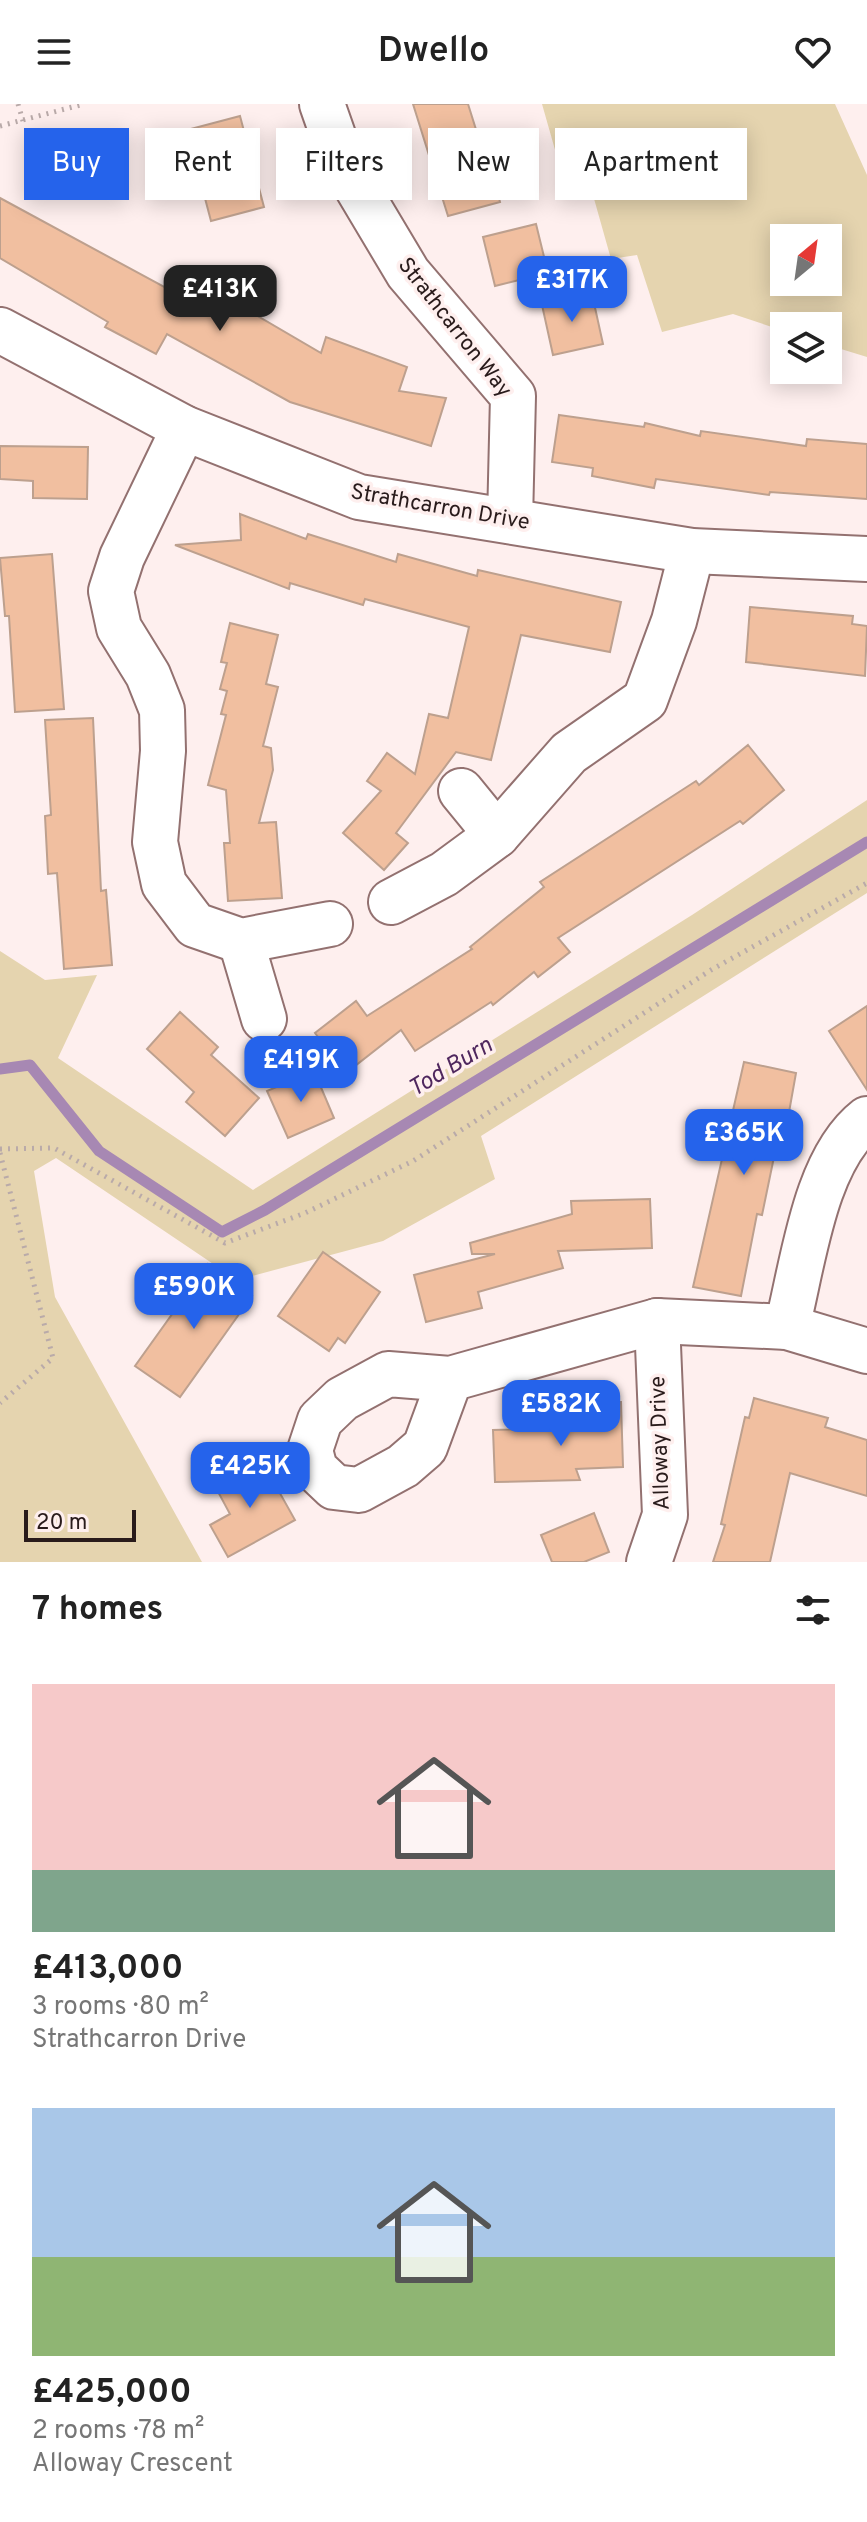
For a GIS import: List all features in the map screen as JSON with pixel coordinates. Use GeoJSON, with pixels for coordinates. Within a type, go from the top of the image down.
{"type":"FeatureCollection","features":[{"type":"Feature","properties":{"kind":"street","name":"Strathcarron Way"},"geometry":{"type":"LineString","coordinates":[[322,104],[343,164],[408,273],[513,396],[510,521]]}},
{"type":"Feature","properties":{"kind":"street","name":"Strathcarron Drive"},"geometry":{"type":"LineString","coordinates":[[0,330],[184,428],[359,497],[692,551],[867,559]]}},
{"type":"Feature","properties":{"kind":"street"},"geometry":{"type":"LineString","coordinates":[[184,428],[122,557],[111,591],[119,628],[148,675],[162,710],[163,751],[155,842],[164,884],[195,925],[241,941],[330,924]]}},
{"type":"Feature","properties":{"kind":"street"},"geometry":{"type":"LineString","coordinates":[[391,902],[444,874],[497,835],[569,753],[645,700],[674,621],[692,551]]}},
{"type":"Feature","properties":{"kind":"street"},"geometry":{"type":"LineString","coordinates":[[461,791],[497,835]]}},
{"type":"Feature","properties":{"kind":"street"},"geometry":{"type":"LineString","coordinates":[[241,941],[264,1019]]}},
{"type":"Feature","properties":{"kind":"street"},"geometry":{"type":"LineString","coordinates":[[787,1327],[821,1189],[843,1144],[867,1119]]}},
{"type":"Feature","properties":{"kind":"street"},"geometry":{"type":"LineString","coordinates":[[450,1379],[657,1321],[787,1327],[867,1351]]}},
{"type":"Feature","properties":{"kind":"street","name":"Alloway Drive"},"geometry":{"type":"LineString","coordinates":[[649,1562],[665,1515],[657,1321]]}},
{"type":"Feature","properties":{"kind":"path"},"geometry":{"type":"LineString","coordinates":[[18,104],[23,121]]}},
{"type":"Feature","properties":{"kind":"path"},"geometry":{"type":"LineString","coordinates":[[0,126],[84,104]]}},
{"type":"Feature","properties":{"kind":"path"},"geometry":{"type":"LineString","coordinates":[[0,1403],[53,1358],[0,1151],[54,1148],[225,1243],[305,1213],[413,1161],[711,970],[867,883]]}},
{"type":"Feature","properties":{"kind":"shaded area"},"geometry":{"type":"Polygon","coordinates":[[[542,104],[835,104],[867,175],[867,357],[842,349],[842,312],[770,312],[770,326],[733,314],[662,332],[637,255],[611,259],[594,200],[747,200],[747,128],[555,128],[555,150],[542,104]]]}},
{"type":"Feature","properties":{"kind":"shaded area"},"geometry":{"type":"Polygon","coordinates":[[[867,800],[867,893],[481,1136],[495,1179],[383,1241],[237,1280],[56,1158],[34,1171],[55,1297],[202,1562],[0,1562],[0,951],[45,980],[97,975],[58,1058],[253,1190],[692,915],[867,800]]]}},
{"type":"Feature","properties":{"kind":"building"},"geometry":{"type":"Polygon","coordinates":[[[413,104],[468,104],[476,128],[428,128],[428,152],[413,104]]]}},
{"type":"Feature","properties":{"kind":"building"},"geometry":{"type":"Polygon","coordinates":[[[240,116],[243,128],[195,128],[240,116]]]}},
{"type":"Feature","properties":{"kind":"building"},"geometry":{"type":"Polygon","coordinates":[[[260,192],[264,207],[211,221],[205,200],[260,200],[260,192]]]}},
{"type":"Feature","properties":{"kind":"building"},"geometry":{"type":"Polygon","coordinates":[[[0,198],[203,308],[216,286],[252,305],[249,311],[321,353],[326,337],[407,367],[399,391],[446,398],[431,446],[290,402],[167,334],[156,354],[105,327],[108,322],[0,258],[0,198]]]}},
{"type":"Feature","properties":{"kind":"building"},"geometry":{"type":"Polygon","coordinates":[[[443,200],[500,200],[500,202],[448,216],[443,200]]]}},
{"type":"Feature","properties":{"kind":"building"},"geometry":{"type":"Polygon","coordinates":[[[536,224],[548,273],[495,286],[483,237],[536,224]]]}},
{"type":"Feature","properties":{"kind":"building"},"geometry":{"type":"Polygon","coordinates":[[[592,294],[603,344],[553,355],[542,305],[592,294]]]}},
{"type":"Feature","properties":{"kind":"building"},"geometry":{"type":"Polygon","coordinates":[[[559,415],[644,427],[645,423],[700,436],[701,431],[806,446],[807,439],[867,444],[867,499],[770,492],[769,495],[656,479],[654,488],[592,476],[593,468],[552,462],[559,415]]]}},
{"type":"Feature","properties":{"kind":"building"},"geometry":{"type":"Polygon","coordinates":[[[0,446],[88,447],[87,499],[33,498],[33,481],[0,479],[0,446]]]}},
{"type":"Feature","properties":{"kind":"building"},"geometry":{"type":"Polygon","coordinates":[[[240,514],[306,539],[308,534],[396,562],[398,554],[477,576],[478,570],[621,602],[610,652],[521,635],[491,760],[456,752],[396,833],[408,843],[384,870],[343,833],[381,791],[367,781],[387,753],[415,774],[429,714],[448,718],[469,627],[365,599],[363,605],[290,583],[289,589],[175,545],[241,540],[240,514]]]}},
{"type":"Feature","properties":{"kind":"building"},"geometry":{"type":"Polygon","coordinates":[[[52,554],[64,709],[15,712],[9,616],[5,616],[0,558],[52,554]]]}},
{"type":"Feature","properties":{"kind":"building"},"geometry":{"type":"Polygon","coordinates":[[[750,607],[853,616],[852,624],[867,626],[865,676],[746,662],[750,607]]]}},
{"type":"Feature","properties":{"kind":"building"},"geometry":{"type":"Polygon","coordinates":[[[230,623],[278,635],[266,684],[278,687],[263,746],[271,748],[273,770],[259,823],[276,822],[282,898],[228,901],[224,843],[230,843],[226,790],[208,785],[226,715],[221,714],[227,691],[220,689],[227,663],[221,662],[230,623]]]}},
{"type":"Feature","properties":{"kind":"building"},"geometry":{"type":"Polygon","coordinates":[[[93,718],[101,891],[106,890],[112,965],[64,969],[57,873],[48,874],[45,816],[51,815],[45,720],[93,718]]]}},
{"type":"Feature","properties":{"kind":"building"},"geometry":{"type":"Polygon","coordinates":[[[748,745],[784,790],[743,824],[740,821],[558,938],[570,952],[538,977],[534,972],[493,1005],[491,1002],[415,1051],[401,1030],[346,1073],[315,1033],[356,1001],[367,1016],[472,949],[470,947],[544,887],[540,882],[696,781],[699,785],[748,745]]]}},
{"type":"Feature","properties":{"kind":"building"},"geometry":{"type":"Polygon","coordinates":[[[867,1006],[867,1090],[829,1031],[867,1006]]]}},
{"type":"Feature","properties":{"kind":"building"},"geometry":{"type":"Polygon","coordinates":[[[180,1012],[218,1047],[211,1055],[259,1098],[225,1136],[186,1102],[194,1092],[147,1049],[180,1012]]]}},
{"type":"Feature","properties":{"kind":"building"},"geometry":{"type":"Polygon","coordinates":[[[744,1062],[796,1073],[786,1129],[780,1128],[762,1215],[757,1214],[741,1296],[693,1287],[744,1062]]]}},
{"type":"Feature","properties":{"kind":"building"},"geometry":{"type":"Polygon","coordinates":[[[314,1071],[334,1118],[288,1138],[267,1091],[314,1071]]]}},
{"type":"Feature","properties":{"kind":"building"},"geometry":{"type":"Polygon","coordinates":[[[650,1199],[652,1248],[558,1251],[563,1268],[478,1292],[482,1308],[426,1322],[414,1275],[495,1254],[472,1254],[470,1243],[572,1214],[571,1201],[650,1199]]]}},
{"type":"Feature","properties":{"kind":"building"},"geometry":{"type":"Polygon","coordinates":[[[323,1252],[380,1292],[345,1343],[338,1338],[329,1351],[278,1316],[323,1252]]]}},
{"type":"Feature","properties":{"kind":"building"},"geometry":{"type":"Polygon","coordinates":[[[208,1264],[252,1296],[180,1397],[135,1366],[208,1264]]]}},
{"type":"Feature","properties":{"kind":"building"},"geometry":{"type":"Polygon","coordinates":[[[754,1398],[828,1418],[825,1427],[867,1440],[867,1496],[790,1473],[770,1562],[713,1562],[725,1525],[721,1524],[745,1417],[749,1418],[754,1398]]]}},
{"type":"Feature","properties":{"kind":"building"},"geometry":{"type":"Polygon","coordinates":[[[621,1402],[623,1467],[576,1469],[580,1480],[495,1482],[493,1430],[583,1427],[583,1403],[621,1402]]]}},
{"type":"Feature","properties":{"kind":"building"},"geometry":{"type":"Polygon","coordinates":[[[263,1463],[295,1520],[228,1557],[210,1525],[230,1514],[216,1488],[263,1463]]]}},
{"type":"Feature","properties":{"kind":"building"},"geometry":{"type":"Polygon","coordinates":[[[594,1513],[609,1552],[584,1562],[552,1562],[541,1535],[594,1513]]]}},
{"type":"Feature","properties":{"kind":"waterway","name":"Tod Burn"},"geometry":{"type":"LineString","coordinates":[[0,1069],[30,1065],[99,1151],[222,1232],[265,1210],[867,842]]}}]}
